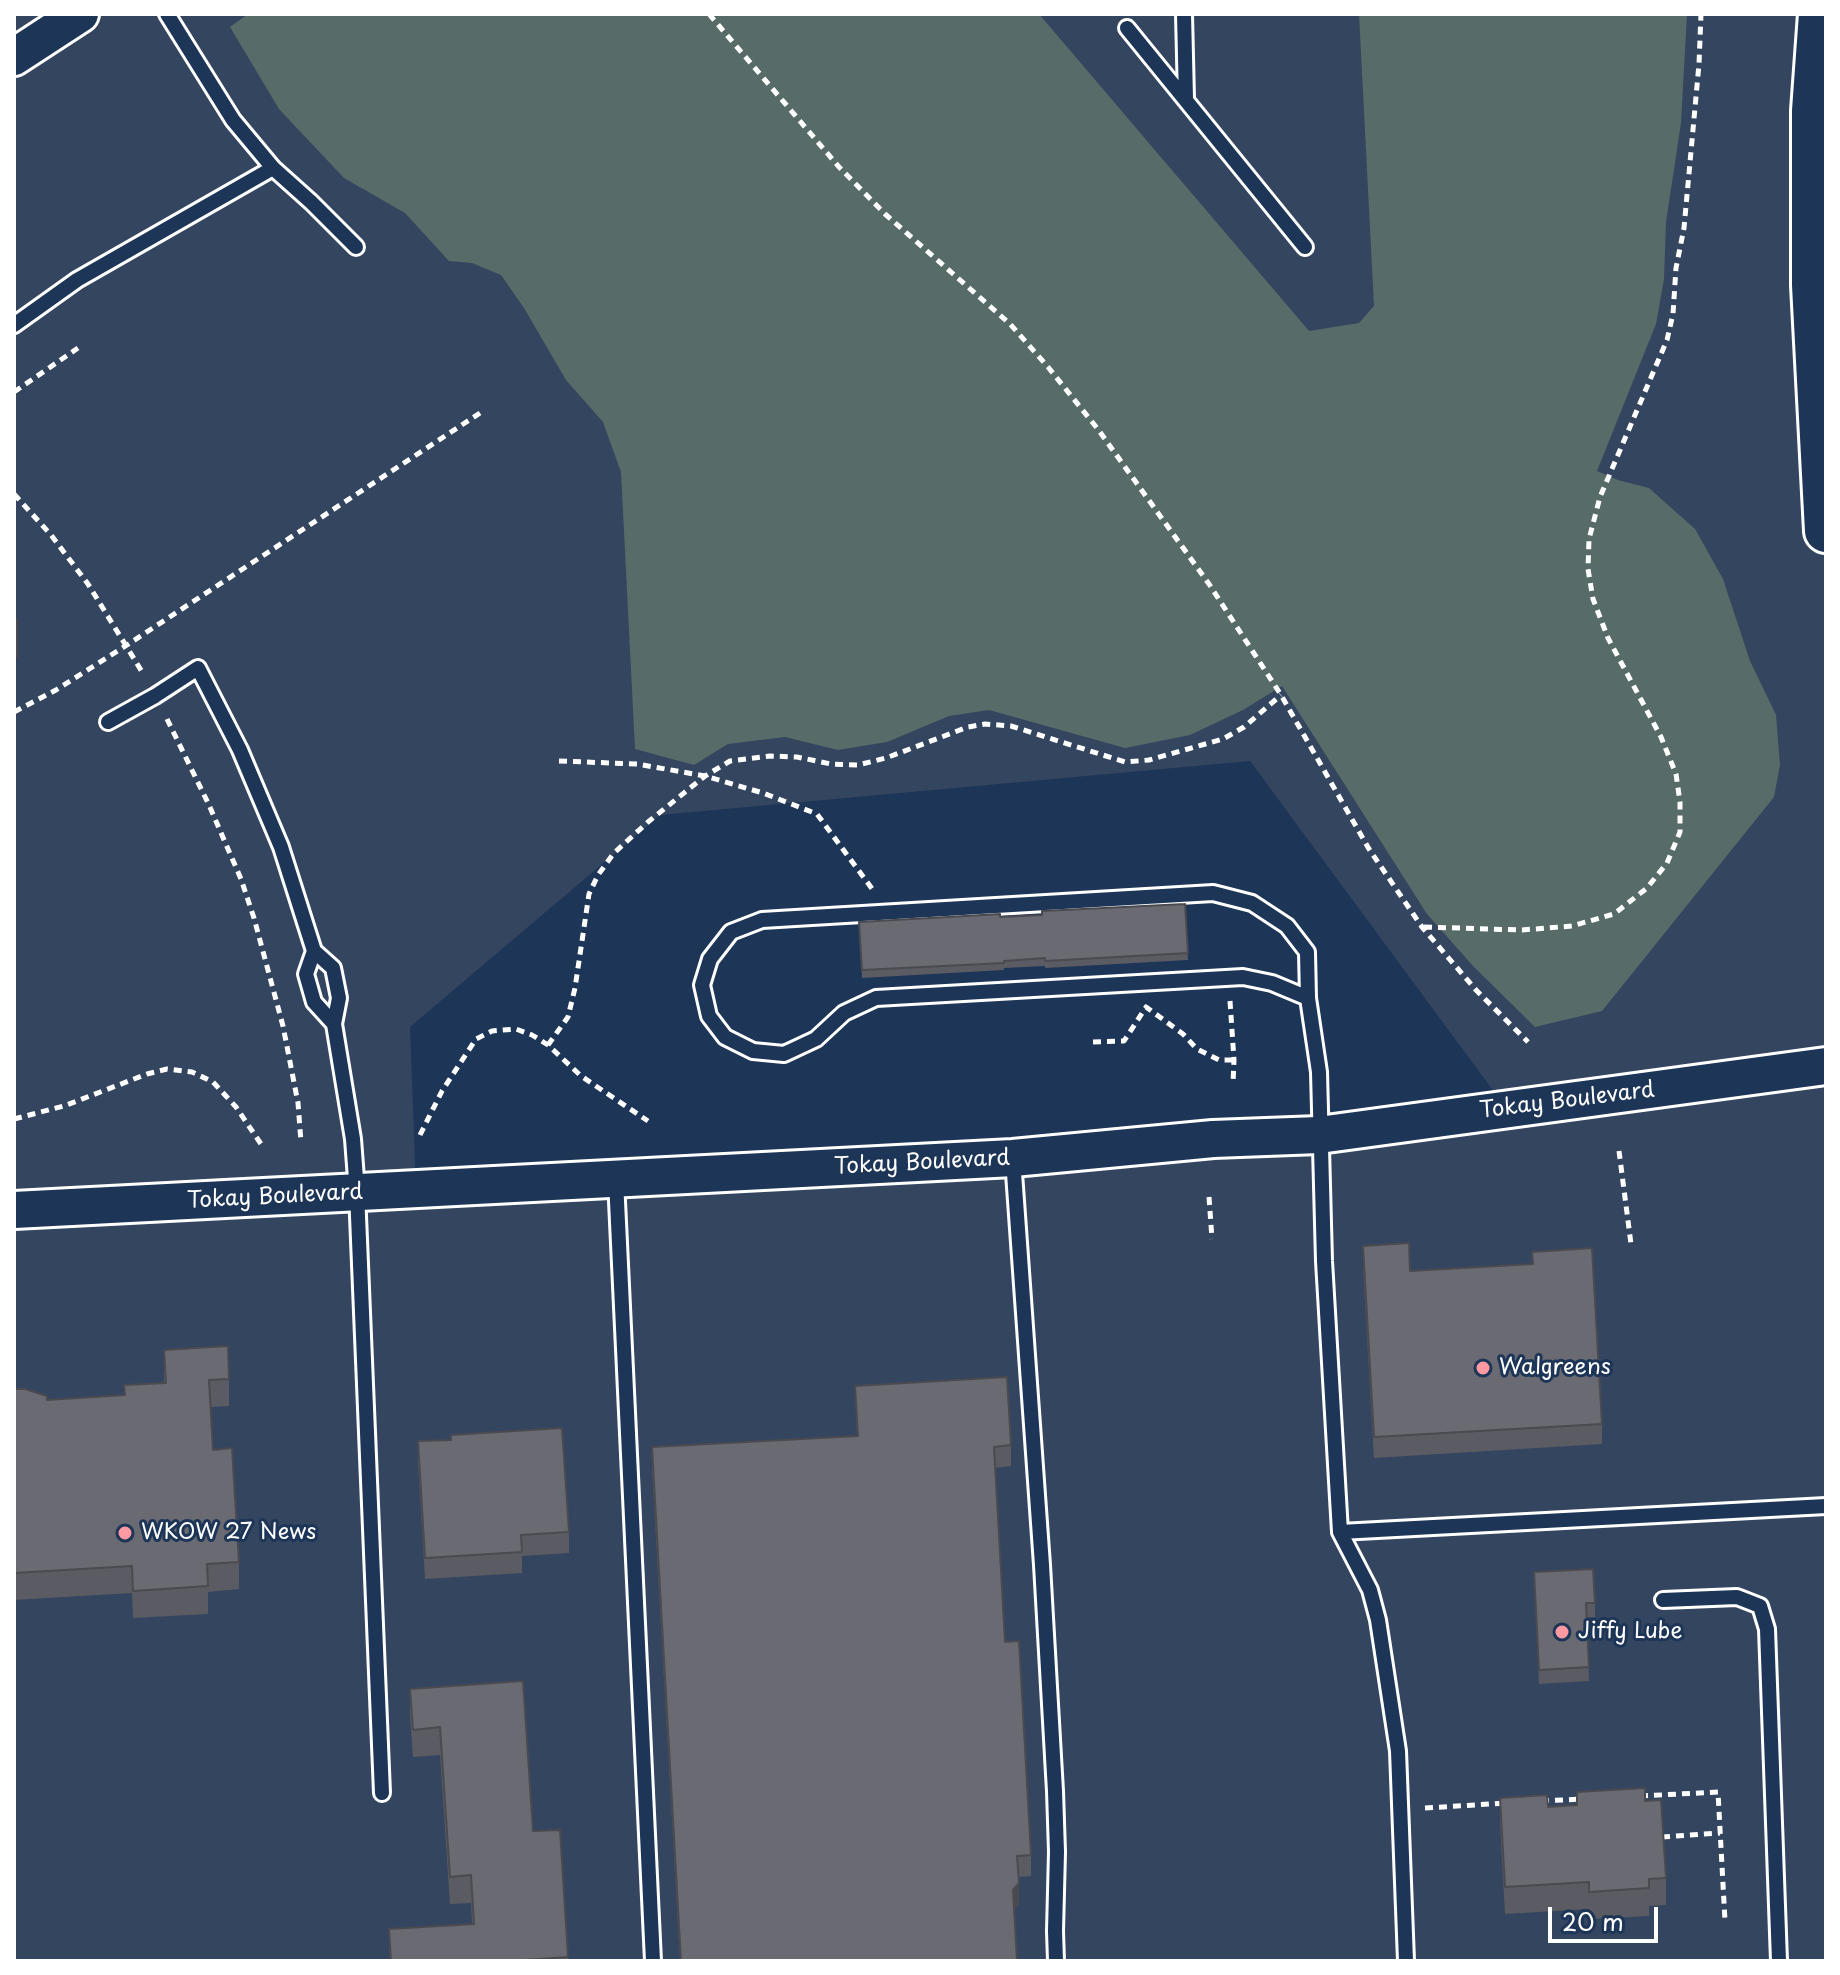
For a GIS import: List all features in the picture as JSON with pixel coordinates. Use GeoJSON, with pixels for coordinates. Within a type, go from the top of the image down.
{"type":"FeatureCollection","features":[{"type":"Feature","properties":{"kind":"main road"},"geometry":{"type":"LineString","coordinates":[[1820,14],[1813,111],[1813,270],[1826,531]]}},
{"type":"Feature","properties":{"kind":"street"},"geometry":{"type":"LineString","coordinates":[[14,57],[80,14]]}},
{"type":"Feature","properties":{"kind":"street","name":"Tokay Boulevard"},"geometry":{"type":"LineString","coordinates":[[14,1210],[1013,1158],[1213,1139],[1319,1135],[1826,1066]]}},
{"type":"Feature","properties":{"kind":"lane"},"geometry":{"type":"LineString","coordinates":[[167,14],[233,120],[273,168],[356,247]]}},
{"type":"Feature","properties":{"kind":"lane"},"geometry":{"type":"LineString","coordinates":[[1184,14],[1186,99]]}},
{"type":"Feature","properties":{"kind":"lane"},"geometry":{"type":"LineString","coordinates":[[1127,28],[1305,247]]}},
{"type":"Feature","properties":{"kind":"lane"},"geometry":{"type":"LineString","coordinates":[[14,325],[77,280],[273,168]]}},
{"type":"Feature","properties":{"kind":"lane"},"geometry":{"type":"LineString","coordinates":[[108,722],[198,668],[240,750],[281,847],[314,951],[333,968],[339,998],[334,1024],[353,1139],[357,1192],[382,1793]]}},
{"type":"Feature","properties":{"kind":"lane"},"geometry":{"type":"LineString","coordinates":[[1308,998],[1272,983],[1243,977],[876,998],[844,1013],[816,1039],[784,1054],[753,1051],[725,1037],[709,1016],[702,985],[710,959],[731,932],[762,920],[1213,893],[1252,903],[1287,926],[1307,952],[1308,998],[1319,1072],[1324,1261],[1340,1532],[1370,1590],[1378,1620],[1398,1751],[1406,1961]]}},
{"type":"Feature","properties":{"kind":"lane"},"geometry":{"type":"LineString","coordinates":[[314,951],[306,974],[314,1002],[334,1024]]}},
{"type":"Feature","properties":{"kind":"lane"},"geometry":{"type":"LineString","coordinates":[[1013,1158],[1055,1791],[1056,1961]]}},
{"type":"Feature","properties":{"kind":"lane"},"geometry":{"type":"LineString","coordinates":[[616,1179],[653,1961]]}},
{"type":"Feature","properties":{"kind":"lane"},"geometry":{"type":"LineString","coordinates":[[1340,1532],[1826,1506]]}},
{"type":"Feature","properties":{"kind":"lane"},"geometry":{"type":"LineString","coordinates":[[1663,1600],[1737,1597],[1760,1606],[1767,1629],[1779,1961]]}},
{"type":"Feature","properties":{"kind":"path"},"geometry":{"type":"LineString","coordinates":[[709,14],[839,167],[885,214],[1010,324],[1097,428],[1201,573],[1281,695],[1369,849],[1422,927],[1476,990],[1528,1042]]}},
{"type":"Feature","properties":{"kind":"path"},"geometry":{"type":"LineString","coordinates":[[1422,927],[1535,929],[1572,926],[1614,914],[1647,888],[1667,863],[1680,832],[1676,774],[1661,737],[1608,638],[1593,599],[1588,569],[1589,539],[1600,497],[1667,340],[1673,314],[1676,268],[1687,198],[1701,14]]}},
{"type":"Feature","properties":{"kind":"path"},"geometry":{"type":"LineString","coordinates":[[14,392],[78,348]]}},
{"type":"Feature","properties":{"kind":"path"},"geometry":{"type":"LineString","coordinates":[[14,712],[56,690],[127,645],[480,413]]}},
{"type":"Feature","properties":{"kind":"path"},"geometry":{"type":"LineString","coordinates":[[14,494],[88,584],[127,645],[191,765],[241,879],[264,952],[298,1103],[301,1142]]}},
{"type":"Feature","properties":{"kind":"path"},"geometry":{"type":"LineString","coordinates":[[548,1045],[568,1017],[589,894],[598,875],[614,853],[648,822],[705,776],[730,761],[770,756],[858,765],[985,724],[1011,726],[1125,762],[1149,760],[1223,739],[1244,727],[1281,695]]}},
{"type":"Feature","properties":{"kind":"path"},"geometry":{"type":"LineString","coordinates":[[559,761],[637,764],[705,776],[763,793],[817,814],[888,912]]}},
{"type":"Feature","properties":{"kind":"path"},"geometry":{"type":"LineString","coordinates":[[1228,978],[1233,1084]]}},
{"type":"Feature","properties":{"kind":"path"},"geometry":{"type":"LineString","coordinates":[[1093,1042],[1124,1041],[1146,1007],[1183,1034],[1197,1049],[1219,1060],[1234,1060]]}},
{"type":"Feature","properties":{"kind":"path"},"geometry":{"type":"LineString","coordinates":[[420,1135],[442,1091],[476,1039],[492,1031],[516,1029],[548,1045],[581,1076],[648,1121]]}},
{"type":"Feature","properties":{"kind":"path"},"geometry":{"type":"LineString","coordinates":[[14,1119],[64,1106],[167,1069],[192,1072],[213,1082],[236,1107],[261,1144]]}},
{"type":"Feature","properties":{"kind":"path"},"geometry":{"type":"LineString","coordinates":[[1619,1151],[1631,1244]]}},
{"type":"Feature","properties":{"kind":"path"},"geometry":{"type":"LineString","coordinates":[[1209,1197],[1212,1239]]}},
{"type":"Feature","properties":{"kind":"path"},"geometry":{"type":"LineString","coordinates":[[1639,1796],[1718,1792],[1725,1921]]}},
{"type":"Feature","properties":{"kind":"path"},"geometry":{"type":"LineString","coordinates":[[1654,1795],[1654,1806]]}},
{"type":"Feature","properties":{"kind":"path"},"geometry":{"type":"LineString","coordinates":[[1536,1801],[1595,1798]]}},
{"type":"Feature","properties":{"kind":"path"},"geometry":{"type":"LineString","coordinates":[[1551,1801],[1551,1812]]}},
{"type":"Feature","properties":{"kind":"path"},"geometry":{"type":"LineString","coordinates":[[1400,1810],[1521,1802]]}},
{"type":"Feature","properties":{"kind":"path"},"geometry":{"type":"LineString","coordinates":[[1662,1837],[1720,1833]]}},
{"type":"Feature","properties":{"kind":"shaded area"},"geometry":{"type":"Polygon","coordinates":[[[14,14],[1826,14],[1826,1961],[14,1961],[14,14]],[[1250,761],[660,815],[410,1027],[416,1189],[1506,1108],[1250,761]]]}},
{"type":"Feature","properties":{"kind":"green space"},"geometry":{"type":"Polygon","coordinates":[[[248,14],[1039,14],[1309,331],[1359,323],[1374,306],[1359,14],[1687,14],[1681,123],[1666,222],[1664,279],[1656,324],[1597,471],[1649,488],[1695,529],[1723,579],[1750,661],[1776,715],[1780,765],[1774,797],[1602,1011],[1535,1027],[1473,966],[1427,914],[1282,686],[1243,710],[1190,735],[1125,748],[989,710],[949,716],[887,742],[838,750],[785,737],[728,744],[694,765],[635,749],[621,472],[603,422],[566,380],[501,275],[472,263],[449,261],[405,213],[344,178],[279,109],[230,27],[248,14]]]}},
{"type":"Feature","properties":{"kind":"building"},"geometry":{"type":"Polygon","coordinates":[[[1185,904],[1188,953],[1045,961],[1045,958],[862,970],[859,922],[1000,914],[1000,917],[1042,915],[1042,911],[1185,904]]]}},
{"type":"Feature","properties":{"kind":"building","name":"Walgreens"},"geometry":{"type":"Polygon","coordinates":[[[1409,1243],[1410,1271],[1533,1264],[1532,1252],[1592,1248],[1602,1424],[1374,1437],[1363,1246],[1409,1243]]]}},
{"type":"Feature","properties":{"kind":"building","name":"WKOW 27 News"},"geometry":{"type":"Polygon","coordinates":[[[228,1346],[229,1379],[209,1380],[213,1450],[232,1448],[239,1562],[207,1564],[208,1586],[133,1591],[132,1566],[14,1573],[14,1389],[47,1396],[47,1400],[125,1395],[124,1385],[166,1383],[164,1350],[228,1346]]]}},
{"type":"Feature","properties":{"kind":"building"},"geometry":{"type":"Polygon","coordinates":[[[1007,1377],[1011,1445],[994,1447],[1005,1642],[1019,1641],[1031,1855],[1017,1856],[1019,1883],[1013,1890],[1017,1961],[681,1961],[652,1447],[858,1436],[855,1386],[1007,1377]]]}},
{"type":"Feature","properties":{"kind":"building"},"geometry":{"type":"Polygon","coordinates":[[[562,1428],[569,1532],[521,1535],[522,1552],[425,1558],[418,1441],[451,1440],[451,1435],[562,1428]]]}},
{"type":"Feature","properties":{"kind":"building","name":"Jiffy Lube"},"geometry":{"type":"Polygon","coordinates":[[[1593,1569],[1595,1603],[1586,1603],[1589,1667],[1539,1670],[1534,1572],[1593,1569]]]}},
{"type":"Feature","properties":{"kind":"building"},"geometry":{"type":"Polygon","coordinates":[[[523,1681],[533,1831],[560,1830],[568,1957],[510,1961],[391,1961],[389,1929],[474,1924],[471,1875],[450,1877],[440,1727],[413,1730],[410,1689],[523,1681]]]}},
{"type":"Feature","properties":{"kind":"building"},"geometry":{"type":"Polygon","coordinates":[[[1645,1788],[1645,1801],[1661,1800],[1666,1878],[1649,1879],[1649,1888],[1589,1892],[1589,1882],[1505,1887],[1500,1798],[1547,1795],[1548,1807],[1577,1805],[1577,1792],[1645,1788]]]}},
{"type":"Feature","properties":{"kind":"place","name":"Walgreens"},"geometry":{"type":"Point","coordinates":[1483,1368]}},
{"type":"Feature","properties":{"kind":"place","name":"WKOW 27 News"},"geometry":{"type":"Point","coordinates":[125,1533]}},
{"type":"Feature","properties":{"kind":"place","name":"Jiffy Lube"},"geometry":{"type":"Point","coordinates":[1562,1632]}}]}
